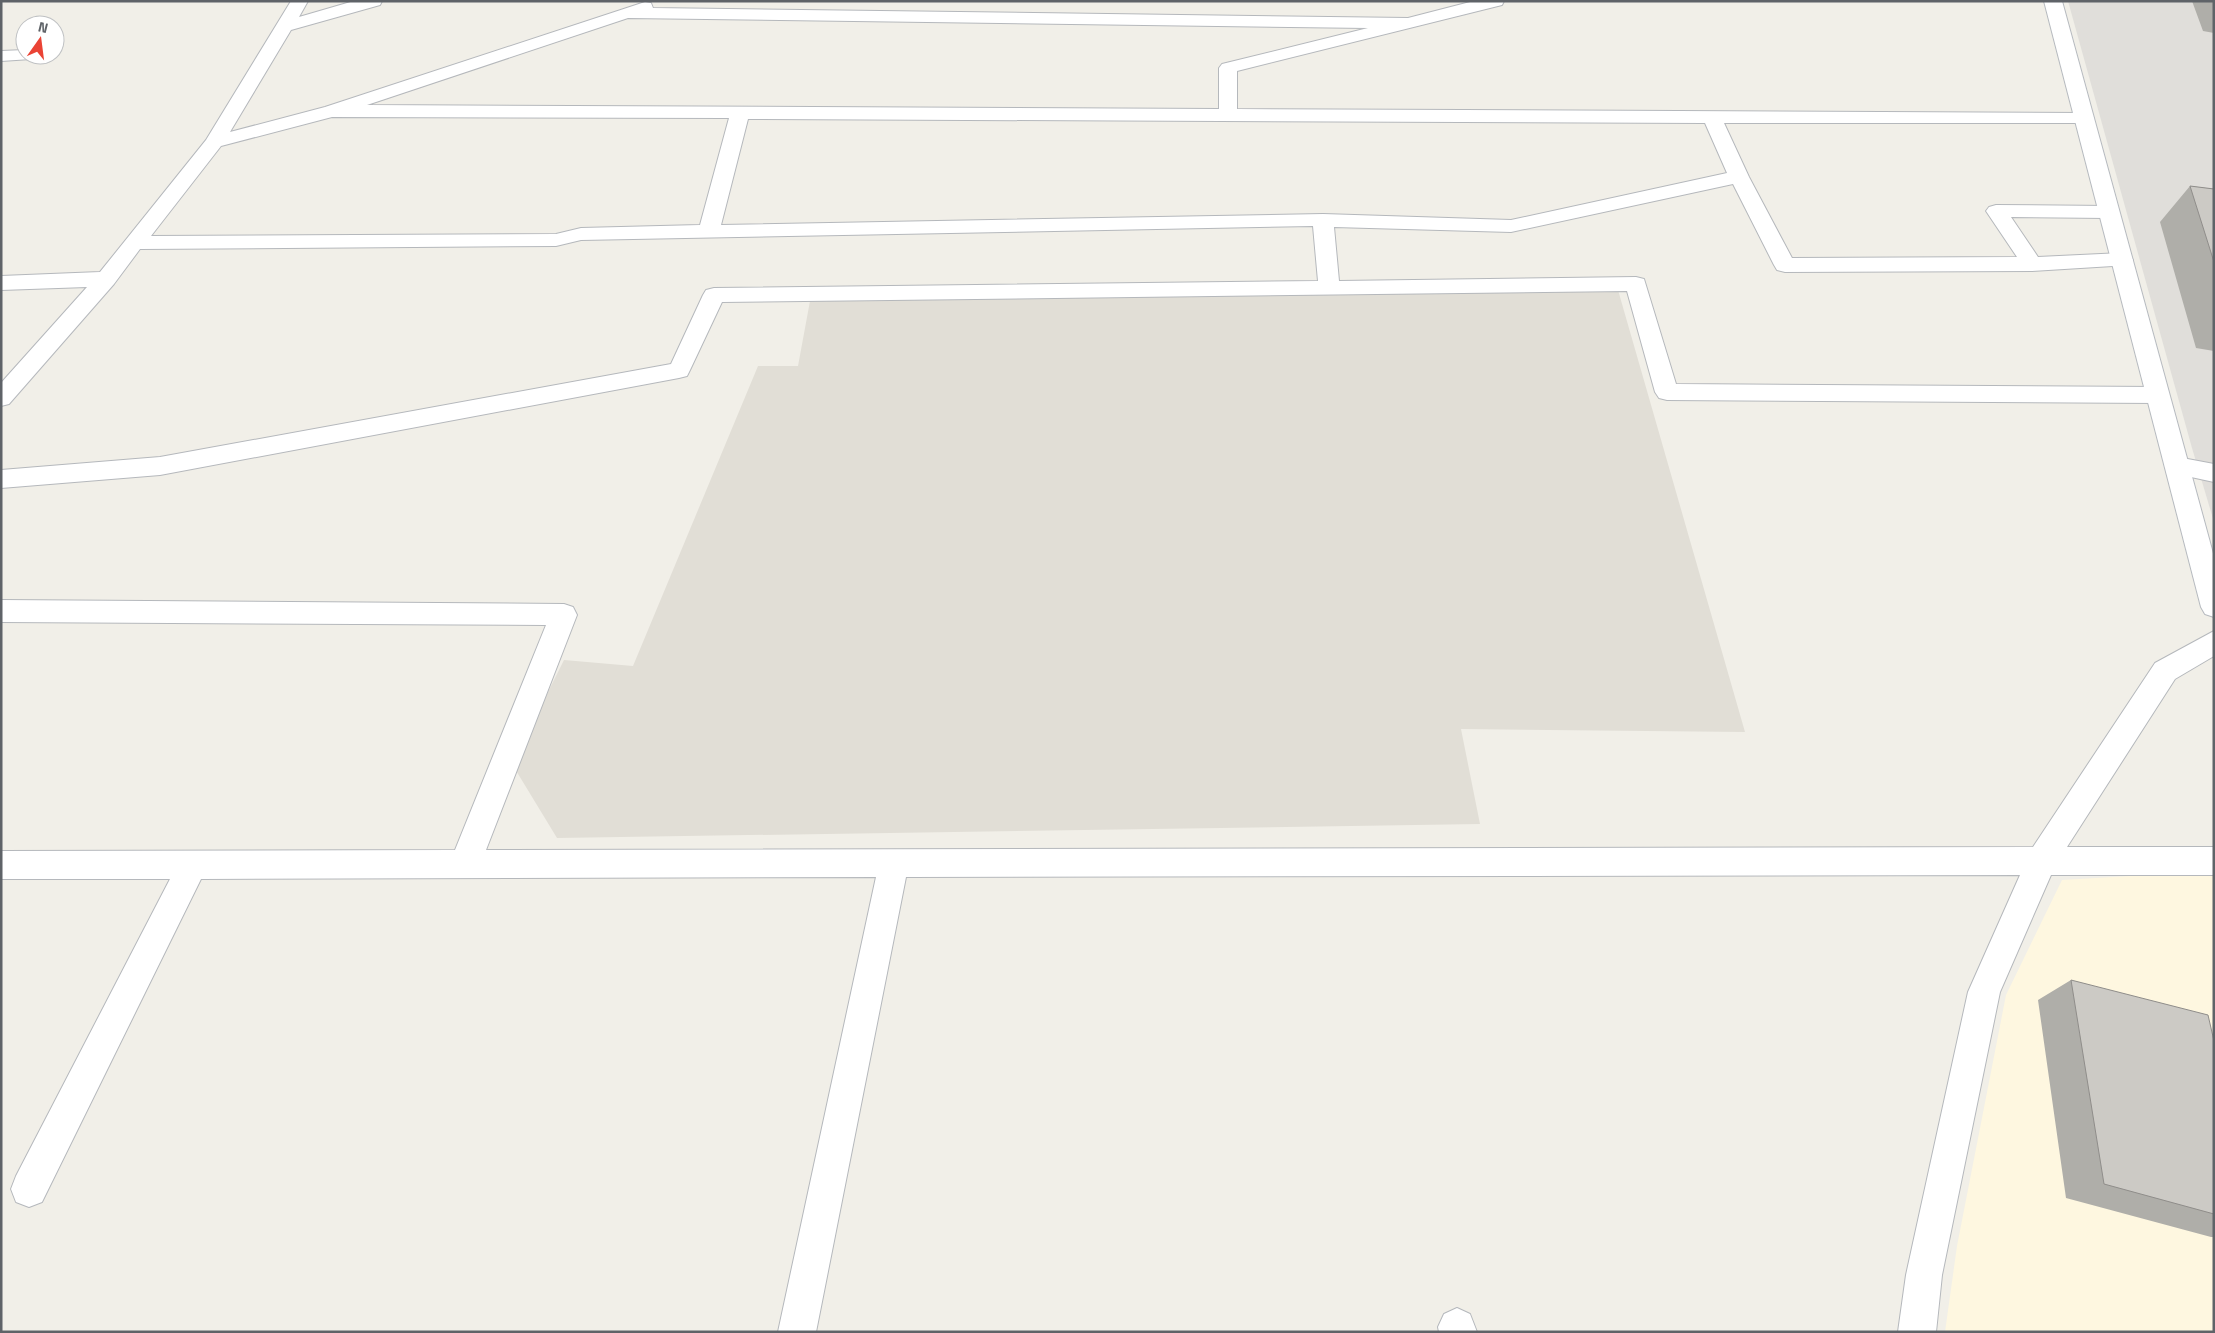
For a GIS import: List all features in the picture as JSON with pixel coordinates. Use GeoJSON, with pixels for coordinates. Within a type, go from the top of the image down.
{"type":"FeatureCollection","features":[{"type":"Feature","properties":{"kind":"street"},"geometry":{"type":"LineString","coordinates":[[1,398],[106,279],[214,142],[300,1]]}},
{"type":"Feature","properties":{"kind":"street"},"geometry":{"type":"LineString","coordinates":[[285,26],[374,1]]}},
{"type":"Feature","properties":{"kind":"street"},"geometry":{"type":"LineString","coordinates":[[214,142],[332,111],[663,1]]}},
{"type":"Feature","properties":{"kind":"street"},"geometry":{"type":"LineString","coordinates":[[1228,114],[1228,68],[1496,1]]}},
{"type":"Feature","properties":{"kind":"street"},"geometry":{"type":"LineString","coordinates":[[2053,1],[2214,607]]}},
{"type":"Feature","properties":{"kind":"street"},"geometry":{"type":"LineString","coordinates":[[628,13],[1410,23]]}},
{"type":"Feature","properties":{"kind":"street"},"geometry":{"type":"LineString","coordinates":[[1,56],[15,55]]}},
{"type":"Feature","properties":{"kind":"street"},"geometry":{"type":"LineString","coordinates":[[332,111],[2084,119]]}},
{"type":"Feature","properties":{"kind":"street"},"geometry":{"type":"LineString","coordinates":[[709,232],[740,112]]}},
{"type":"Feature","properties":{"kind":"street"},"geometry":{"type":"LineString","coordinates":[[1711,116],[1739,178],[1785,264],[2032,264],[2122,260]]}},
{"type":"Feature","properties":{"kind":"street"},"geometry":{"type":"LineString","coordinates":[[136,242],[556,240],[581,234],[1323,220],[1511,226],[1739,178]]}},
{"type":"Feature","properties":{"kind":"street"},"geometry":{"type":"LineString","coordinates":[[2032,264],[1996,210],[2108,212]]}},
{"type":"Feature","properties":{"kind":"street"},"geometry":{"type":"LineString","coordinates":[[1323,220],[1329,288]]}},
{"type":"Feature","properties":{"kind":"street"},"geometry":{"type":"LineString","coordinates":[[1,283],[106,279]]}},
{"type":"Feature","properties":{"kind":"street"},"geometry":{"type":"LineString","coordinates":[[1,479],[160,466],[679,370],[714,295],[1636,284],[1667,392],[2157,395]]}},
{"type":"Feature","properties":{"kind":"street"},"geometry":{"type":"LineString","coordinates":[[2177,466],[2214,473]]}},
{"type":"Feature","properties":{"kind":"street"},"geometry":{"type":"LineString","coordinates":[[1,611],[564,615],[465,864]]}},
{"type":"Feature","properties":{"kind":"street"},"geometry":{"type":"LineString","coordinates":[[1917,1332],[1924,1275],[1984,992],[2042,860],[2165,671],[2214,642]]}},
{"type":"Feature","properties":{"kind":"street"},"geometry":{"type":"LineString","coordinates":[[1,865],[2214,861]]}},
{"type":"Feature","properties":{"kind":"street"},"geometry":{"type":"LineString","coordinates":[[797,1332],[894,863]]}},
{"type":"Feature","properties":{"kind":"street"},"geometry":{"type":"LineString","coordinates":[[29,1189],[193,864]]}},
{"type":"Feature","properties":{"kind":"shaded area"},"geometry":{"type":"Polygon","coordinates":[[[2068,1],[2214,1],[2214,522],[2192,448],[2068,1]]]}},
{"type":"Feature","properties":{"kind":"shaded area"},"geometry":{"type":"Polygon","coordinates":[[[1618,290],[1745,732],[1461,729],[1480,824],[557,838],[512,764],[564,660],[633,666],[758,366],[798,366],[810,301],[1618,290]]]}},
{"type":"Feature","properties":{"kind":"shaded area"},"geometry":{"type":"Polygon","coordinates":[[[2214,871],[2214,1332],[1945,1332],[1957,1246],[2006,995],[2062,880],[2214,871]]]}},
{"type":"Feature","properties":{"kind":"building"},"geometry":{"type":"Polygon","coordinates":[[[2190,186],[2214,189],[2214,262],[2190,186]]]}},
{"type":"Feature","properties":{"kind":"building"},"geometry":{"type":"Polygon","coordinates":[[[2071,980],[2208,1015],[2214,1041],[2214,1214],[2104,1184],[2071,980]]]}}]}
